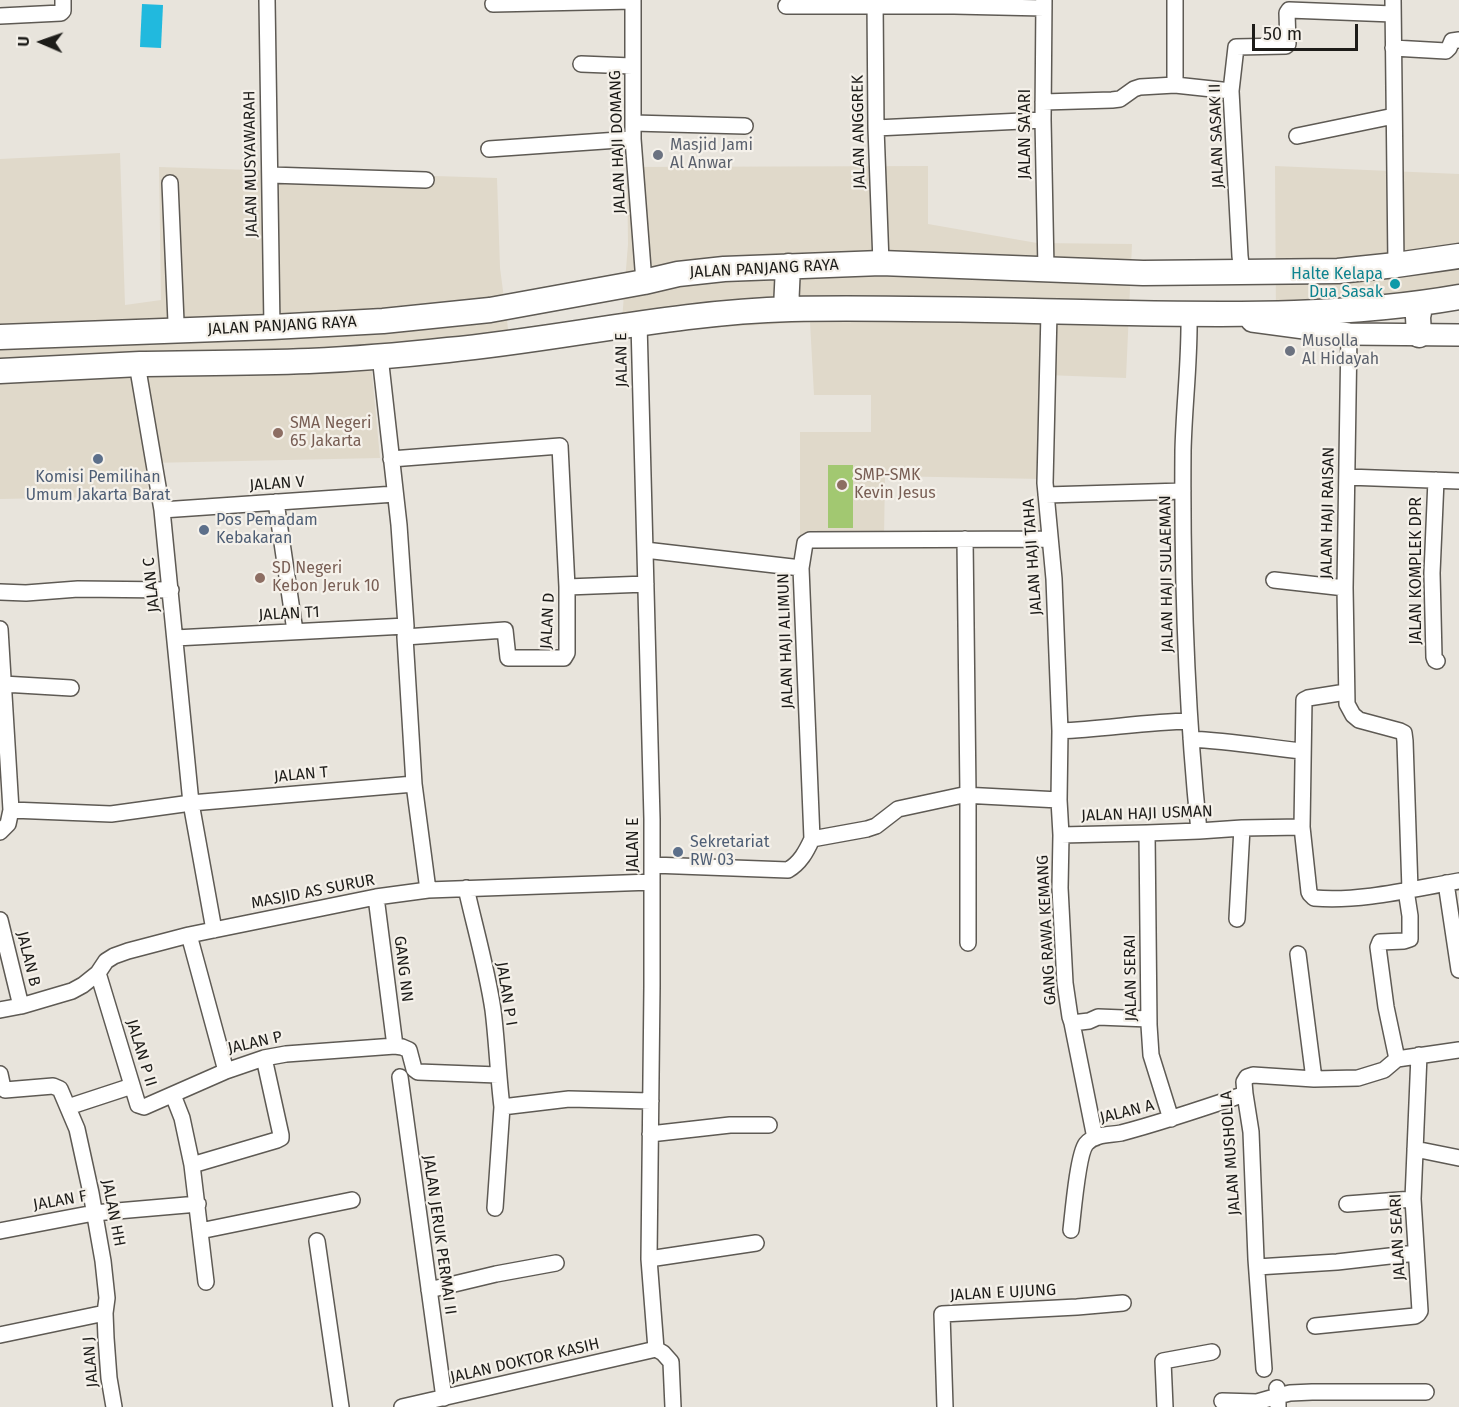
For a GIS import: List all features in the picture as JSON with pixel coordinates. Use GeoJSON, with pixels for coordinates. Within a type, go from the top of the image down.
{"type":"FeatureCollection","features":[{"type":"Feature","properties":{"kind":"main road","name":"JALAN PANJANG RAYA"},"geometry":{"type":"LineString","coordinates":[[0,337],[383,321],[490,310],[678,274],[713,270],[880,263],[1143,273],[1338,271],[1459,256]]}},
{"type":"Feature","properties":{"kind":"main road"},"geometry":{"type":"LineString","coordinates":[[786,309],[788,266]]}},
{"type":"Feature","properties":{"kind":"main road","name":"JALAN PANJANG RAYA"},"geometry":{"type":"LineString","coordinates":[[0,371],[136,364],[306,361],[380,356],[461,349],[715,314],[786,309],[943,309],[1222,314],[1331,311],[1421,303],[1459,297]]}},
{"type":"Feature","properties":{"kind":"main road"},"geometry":{"type":"LineString","coordinates":[[1419,335],[1418,317],[1421,303]]}},
{"type":"Feature","properties":{"kind":"street"},"geometry":{"type":"LineString","coordinates":[[0,16],[61,13],[63,0]]}},
{"type":"Feature","properties":{"kind":"street","name":"JALAN MUSYAWARAH"},"geometry":{"type":"LineString","coordinates":[[267,0],[272,327]]}},
{"type":"Feature","properties":{"kind":"street"},"geometry":{"type":"LineString","coordinates":[[493,4],[633,0]]}},
{"type":"Feature","properties":{"kind":"street","name":"JALAN HAJI DOMANG"},"geometry":{"type":"LineString","coordinates":[[633,0],[633,139],[644,282]]}},
{"type":"Feature","properties":{"kind":"street"},"geometry":{"type":"LineString","coordinates":[[1175,0],[1175,85]]}},
{"type":"Feature","properties":{"kind":"street"},"geometry":{"type":"LineString","coordinates":[[786,6],[875,3],[1044,4]]}},
{"type":"Feature","properties":{"kind":"street","name":"JALAN ANGGREK"},"geometry":{"type":"LineString","coordinates":[[875,3],[880,263]]}},
{"type":"Feature","properties":{"kind":"street","name":"JALAN SA'ARI"},"geometry":{"type":"LineString","coordinates":[[1044,4],[1043,120],[1046,269]]}},
{"type":"Feature","properties":{"kind":"street","name":"JALAN SASAK II"},"geometry":{"type":"LineString","coordinates":[[1242,272],[1231,91],[1236,47],[1286,46],[1288,44],[1288,10],[1393,7],[1396,265]]}},
{"type":"Feature","properties":{"kind":"street"},"geometry":{"type":"LineString","coordinates":[[1394,48],[1446,51],[1452,41],[1459,40]]}},
{"type":"Feature","properties":{"kind":"street"},"geometry":{"type":"LineString","coordinates":[[581,64],[632,66]]}},
{"type":"Feature","properties":{"kind":"street"},"geometry":{"type":"LineString","coordinates":[[1043,102],[1120,99],[1136,88],[1175,85],[1231,91]]}},
{"type":"Feature","properties":{"kind":"street"},"geometry":{"type":"LineString","coordinates":[[1297,136],[1394,116]]}},
{"type":"Feature","properties":{"kind":"street"},"geometry":{"type":"LineString","coordinates":[[876,128],[1043,120]]}},
{"type":"Feature","properties":{"kind":"street"},"geometry":{"type":"LineString","coordinates":[[633,123],[745,126]]}},
{"type":"Feature","properties":{"kind":"street"},"geometry":{"type":"LineString","coordinates":[[489,149],[633,139]]}},
{"type":"Feature","properties":{"kind":"street"},"geometry":{"type":"LineString","coordinates":[[270,175],[426,180]]}},
{"type":"Feature","properties":{"kind":"street"},"geometry":{"type":"LineString","coordinates":[[170,183],[175,330]]}},
{"type":"Feature","properties":{"kind":"street","name":"JALAN HAJI TAHA"},"geometry":{"type":"LineString","coordinates":[[1049,312],[1046,495],[1053,579],[1060,731],[1059,800]]}},
{"type":"Feature","properties":{"kind":"street","name":"JALAN HAJI SULAEMAN"},"geometry":{"type":"LineString","coordinates":[[1189,314],[1183,491],[1189,721],[1199,831]]}},
{"type":"Feature","properties":{"kind":"street"},"geometry":{"type":"LineString","coordinates":[[1222,314],[1259,322],[1349,334],[1459,335]]}},
{"type":"Feature","properties":{"kind":"street","name":"JALAN E"},"geometry":{"type":"LineString","coordinates":[[639,323],[652,865],[649,1258],[656,1349]]}},
{"type":"Feature","properties":{"kind":"street","name":"JALAN HAJI RAISAN"},"geometry":{"type":"LineString","coordinates":[[1349,334],[1345,588],[1347,704],[1356,718],[1404,733],[1408,890]]}},
{"type":"Feature","properties":{"kind":"street"},"geometry":{"type":"LineString","coordinates":[[380,356],[399,525],[414,784],[428,890]]}},
{"type":"Feature","properties":{"kind":"street","name":"JALAN C"},"geometry":{"type":"LineString","coordinates":[[136,364],[162,510],[191,803],[214,930]]}},
{"type":"Feature","properties":{"kind":"street"},"geometry":{"type":"LineString","coordinates":[[392,459],[560,446],[567,586]]}},
{"type":"Feature","properties":{"kind":"street","name":"JALAN KOMPLEK DPR"},"geometry":{"type":"LineString","coordinates":[[1347,477],[1459,481]]}},
{"type":"Feature","properties":{"kind":"street","name":"JALAN KOMPLEK DPR"},"geometry":{"type":"LineString","coordinates":[[1436,480],[1432,591],[1434,657],[1437,661]]}},
{"type":"Feature","properties":{"kind":"street"},"geometry":{"type":"LineString","coordinates":[[1046,495],[1183,491]]}},
{"type":"Feature","properties":{"kind":"street","name":"JALAN V"},"geometry":{"type":"LineString","coordinates":[[162,510],[395,494]]}},
{"type":"Feature","properties":{"kind":"street"},"geometry":{"type":"LineString","coordinates":[[276,502],[295,632]]}},
{"type":"Feature","properties":{"kind":"street"},"geometry":{"type":"LineString","coordinates":[[965,539],[969,795],[968,943]]}},
{"type":"Feature","properties":{"kind":"street","name":"JALAN HAJI ALIMUN"},"geometry":{"type":"LineString","coordinates":[[812,839],[801,568],[805,543],[810,540],[1050,539]]}},
{"type":"Feature","properties":{"kind":"street"},"geometry":{"type":"LineString","coordinates":[[645,550],[801,568]]}},
{"type":"Feature","properties":{"kind":"street"},"geometry":{"type":"LineString","coordinates":[[1274,580],[1345,588]]}},
{"type":"Feature","properties":{"kind":"street","name":"JALAN D"},"geometry":{"type":"LineString","coordinates":[[406,631],[505,630],[508,658],[564,658],[567,652],[567,586],[646,584]]}},
{"type":"Feature","properties":{"kind":"street"},"geometry":{"type":"LineString","coordinates":[[0,592],[26,593],[78,589],[171,590]]}},
{"type":"Feature","properties":{"kind":"street"},"geometry":{"type":"LineString","coordinates":[[0,629],[11,810],[8,824],[0,832]]}},
{"type":"Feature","properties":{"kind":"street","name":"JALAN T1"},"geometry":{"type":"LineString","coordinates":[[175,638],[295,632],[406,631]]}},
{"type":"Feature","properties":{"kind":"street"},"geometry":{"type":"LineString","coordinates":[[3,684],[71,688]]}},
{"type":"Feature","properties":{"kind":"street"},"geometry":{"type":"LineString","coordinates":[[1346,692],[1304,699],[1302,827],[1309,892],[1311,896],[1319,898],[1358,897],[1453,882],[1459,970]]}},
{"type":"Feature","properties":{"kind":"street"},"geometry":{"type":"LineString","coordinates":[[1060,731],[1098,730],[1189,721]]}},
{"type":"Feature","properties":{"kind":"street"},"geometry":{"type":"LineString","coordinates":[[1191,739],[1302,751]]}},
{"type":"Feature","properties":{"kind":"street","name":"JALAN T"},"geometry":{"type":"LineString","coordinates":[[191,803],[414,784]]}},
{"type":"Feature","properties":{"kind":"street","name":"JALAN HAJI USMAN"},"geometry":{"type":"LineString","coordinates":[[812,839],[876,826],[898,809],[969,795],[1059,800],[1061,835],[1302,827]]}},
{"type":"Feature","properties":{"kind":"street"},"geometry":{"type":"LineString","coordinates":[[11,810],[100,815],[191,803]]}},
{"type":"Feature","properties":{"kind":"street"},"geometry":{"type":"LineString","coordinates":[[1237,919],[1242,828]]}},
{"type":"Feature","properties":{"kind":"street","name":"JALAN SERAI"},"geometry":{"type":"LineString","coordinates":[[1147,833],[1151,1055],[1171,1119]]}},
{"type":"Feature","properties":{"kind":"street","name":"GANG RAWA KEMANG"},"geometry":{"type":"LineString","coordinates":[[1061,835],[1060,888],[1065,983],[1072,1023]]}},
{"type":"Feature","properties":{"kind":"street"},"geometry":{"type":"LineString","coordinates":[[652,865],[788,870],[804,856],[812,839]]}},
{"type":"Feature","properties":{"kind":"street","name":"MASJID AS SURUR"},"geometry":{"type":"LineString","coordinates":[[0,1010],[72,991],[98,973],[106,961],[128,951],[189,935],[376,897],[428,890],[652,882]]}},
{"type":"Feature","properties":{"kind":"street","name":"JALAN P I"},"geometry":{"type":"LineString","coordinates":[[466,888],[490,991],[502,1107],[495,1208]]}},
{"type":"Feature","properties":{"kind":"street"},"geometry":{"type":"LineString","coordinates":[[1397,1059],[1386,1006],[1378,947],[1380,942],[1410,939],[1408,890]]}},
{"type":"Feature","properties":{"kind":"street","name":"GANG NN"},"geometry":{"type":"LineString","coordinates":[[376,897],[395,1046]]}},
{"type":"Feature","properties":{"kind":"street","name":"JALAN B"},"geometry":{"type":"LineString","coordinates":[[0,920],[21,1006]]}},
{"type":"Feature","properties":{"kind":"street","name":"JALAN P"},"geometry":{"type":"LineString","coordinates":[[189,935],[226,1071],[264,1058],[286,1054],[395,1046]]}},
{"type":"Feature","properties":{"kind":"street"},"geometry":{"type":"LineString","coordinates":[[1298,954],[1314,1079]]}},
{"type":"Feature","properties":{"kind":"street","name":"JALAN P II"},"geometry":{"type":"LineString","coordinates":[[98,973],[138,1105],[144,1107],[173,1095],[182,1118],[198,1204],[206,1281]]}},
{"type":"Feature","properties":{"kind":"street"},"geometry":{"type":"LineString","coordinates":[[1072,1023],[1092,1021],[1098,1017],[1149,1019]]}},
{"type":"Feature","properties":{"kind":"street","name":"JALAN A"},"geometry":{"type":"LineString","coordinates":[[1072,1023],[1095,1138],[1171,1119],[1245,1095]]}},
{"type":"Feature","properties":{"kind":"street"},"geometry":{"type":"LineString","coordinates":[[395,1046],[409,1050],[415,1071],[498,1075]]}},
{"type":"Feature","properties":{"kind":"street","name":"JALAN MUSHOLLA"},"geometry":{"type":"LineString","coordinates":[[1264,1369],[1251,1132],[1244,1082],[1248,1077],[1253,1076],[1314,1079],[1358,1078],[1384,1070],[1397,1059],[1459,1050]]}},
{"type":"Feature","properties":{"kind":"street","name":"JALAN SEARI"},"geometry":{"type":"LineString","coordinates":[[1315,1326],[1415,1316],[1420,1311],[1413,1199],[1419,1055]]}},
{"type":"Feature","properties":{"kind":"street"},"geometry":{"type":"LineString","coordinates":[[192,1165],[280,1138],[264,1058]]}},
{"type":"Feature","properties":{"kind":"street"},"geometry":{"type":"LineString","coordinates":[[173,1095],[226,1071]]}},
{"type":"Feature","properties":{"kind":"street","name":"JALAN HH"},"geometry":{"type":"LineString","coordinates":[[0,1074],[5,1090],[57,1087],[68,1107],[83,1152],[103,1261],[107,1305],[105,1313]]}},
{"type":"Feature","properties":{"kind":"street","name":"JALAN JERUK PERMAI II"},"geometry":{"type":"LineString","coordinates":[[400,1077],[444,1398]]}},
{"type":"Feature","properties":{"kind":"street"},"geometry":{"type":"LineString","coordinates":[[68,1107],[132,1086]]}},
{"type":"Feature","properties":{"kind":"street"},"geometry":{"type":"LineString","coordinates":[[502,1107],[569,1100],[651,1101]]}},
{"type":"Feature","properties":{"kind":"street"},"geometry":{"type":"LineString","coordinates":[[650,1134],[730,1125],[769,1125]]}},
{"type":"Feature","properties":{"kind":"street"},"geometry":{"type":"LineString","coordinates":[[1071,1230],[1080,1158],[1086,1144],[1095,1138]]}},
{"type":"Feature","properties":{"kind":"street"},"geometry":{"type":"LineString","coordinates":[[1415,1149],[1459,1158]]}},
{"type":"Feature","properties":{"kind":"street"},"geometry":{"type":"LineString","coordinates":[[1347,1204],[1413,1199]]}},
{"type":"Feature","properties":{"kind":"street"},"geometry":{"type":"LineString","coordinates":[[201,1231],[352,1200]]}},
{"type":"Feature","properties":{"kind":"street","name":"JALAN F"},"geometry":{"type":"LineString","coordinates":[[0,1231],[94,1213],[198,1204]]}},
{"type":"Feature","properties":{"kind":"street"},"geometry":{"type":"LineString","coordinates":[[318,1241],[341,1407]]}},
{"type":"Feature","properties":{"kind":"street"},"geometry":{"type":"LineString","coordinates":[[649,1258],[756,1243]]}},
{"type":"Feature","properties":{"kind":"street"},"geometry":{"type":"LineString","coordinates":[[1257,1267],[1337,1262],[1416,1253]]}},
{"type":"Feature","properties":{"kind":"street"},"geometry":{"type":"LineString","coordinates":[[429,1290],[556,1263]]}},
{"type":"Feature","properties":{"kind":"street","name":"JALAN E UJUNG"},"geometry":{"type":"LineString","coordinates":[[945,1407],[942,1314],[1123,1303]]}},
{"type":"Feature","properties":{"kind":"street"},"geometry":{"type":"LineString","coordinates":[[0,1335],[105,1313]]}},
{"type":"Feature","properties":{"kind":"street","name":"JALAN J"},"geometry":{"type":"LineString","coordinates":[[105,1313],[109,1378],[114,1407]]}},
{"type":"Feature","properties":{"kind":"street"},"geometry":{"type":"LineString","coordinates":[[656,1349],[670,1359],[673,1407]]}},
{"type":"Feature","properties":{"kind":"street","name":"JALAN DOKTOR KASIH"},"geometry":{"type":"LineString","coordinates":[[402,1407],[656,1349]]}},
{"type":"Feature","properties":{"kind":"street"},"geometry":{"type":"LineString","coordinates":[[1165,1407],[1163,1361],[1212,1352]]}},
{"type":"Feature","properties":{"kind":"street"},"geometry":{"type":"LineString","coordinates":[[1222,1401],[1257,1402],[1290,1393],[1312,1392],[1426,1392]]}},
{"type":"Feature","properties":{"kind":"shaded area"},"geometry":{"type":"Polygon","coordinates":[[[120,153],[125,305],[161,300],[159,167],[497,178],[500,268],[511,351],[371,363],[380,458],[149,463],[147,496],[0,499],[0,159],[120,153]]]}},
{"type":"Feature","properties":{"kind":"shaded area"},"geometry":{"type":"Polygon","coordinates":[[[928,166],[928,224],[1037,243],[1132,244],[1126,378],[1046,375],[1042,479],[885,476],[884,537],[800,537],[800,432],[871,432],[871,395],[814,395],[810,322],[621,333],[628,244],[627,167],[928,166]]]}},
{"type":"Feature","properties":{"kind":"shaded area"},"geometry":{"type":"Polygon","coordinates":[[[1275,166],[1459,174],[1459,304],[1276,320],[1275,166]]]}},
{"type":"Feature","properties":{"kind":"green space"},"geometry":{"type":"Polygon","coordinates":[[[828,465],[853,465],[853,528],[828,528],[828,465]]]}},
{"type":"Feature","properties":{"kind":"water"},"geometry":{"type":"Polygon","coordinates":[[[142,4],[163,5],[161,48],[140,47],[142,4]]]}},
{"type":"Feature","properties":{"kind":"place","name":"Masjid Jami Al Anwar"},"geometry":{"type":"Point","coordinates":[658,155]}},
{"type":"Feature","properties":{"kind":"place","name":"Halte Kelapa Dua Sasak"},"geometry":{"type":"Point","coordinates":[1395,284]}},
{"type":"Feature","properties":{"kind":"place","name":"Musolla Al Hidayah"},"geometry":{"type":"Point","coordinates":[1290,351]}},
{"type":"Feature","properties":{"kind":"place","name":"SMA Negeri 65 Jakarta"},"geometry":{"type":"Point","coordinates":[278,433]}},
{"type":"Feature","properties":{"kind":"place","name":"Komisi Pemilihan Umum Jakarta Barat"},"geometry":{"type":"Point","coordinates":[98,459]}},
{"type":"Feature","properties":{"kind":"place","name":"SMP-SMK Kevin Jesus"},"geometry":{"type":"Point","coordinates":[842,485]}},
{"type":"Feature","properties":{"kind":"place","name":"Pos Pemadam Kebakaran"},"geometry":{"type":"Point","coordinates":[204,530]}},
{"type":"Feature","properties":{"kind":"place","name":"SD Negeri Kebon Jeruk 10"},"geometry":{"type":"Point","coordinates":[260,578]}},
{"type":"Feature","properties":{"kind":"place","name":"Sekretariat RW 03"},"geometry":{"type":"Point","coordinates":[678,852]}}]}
